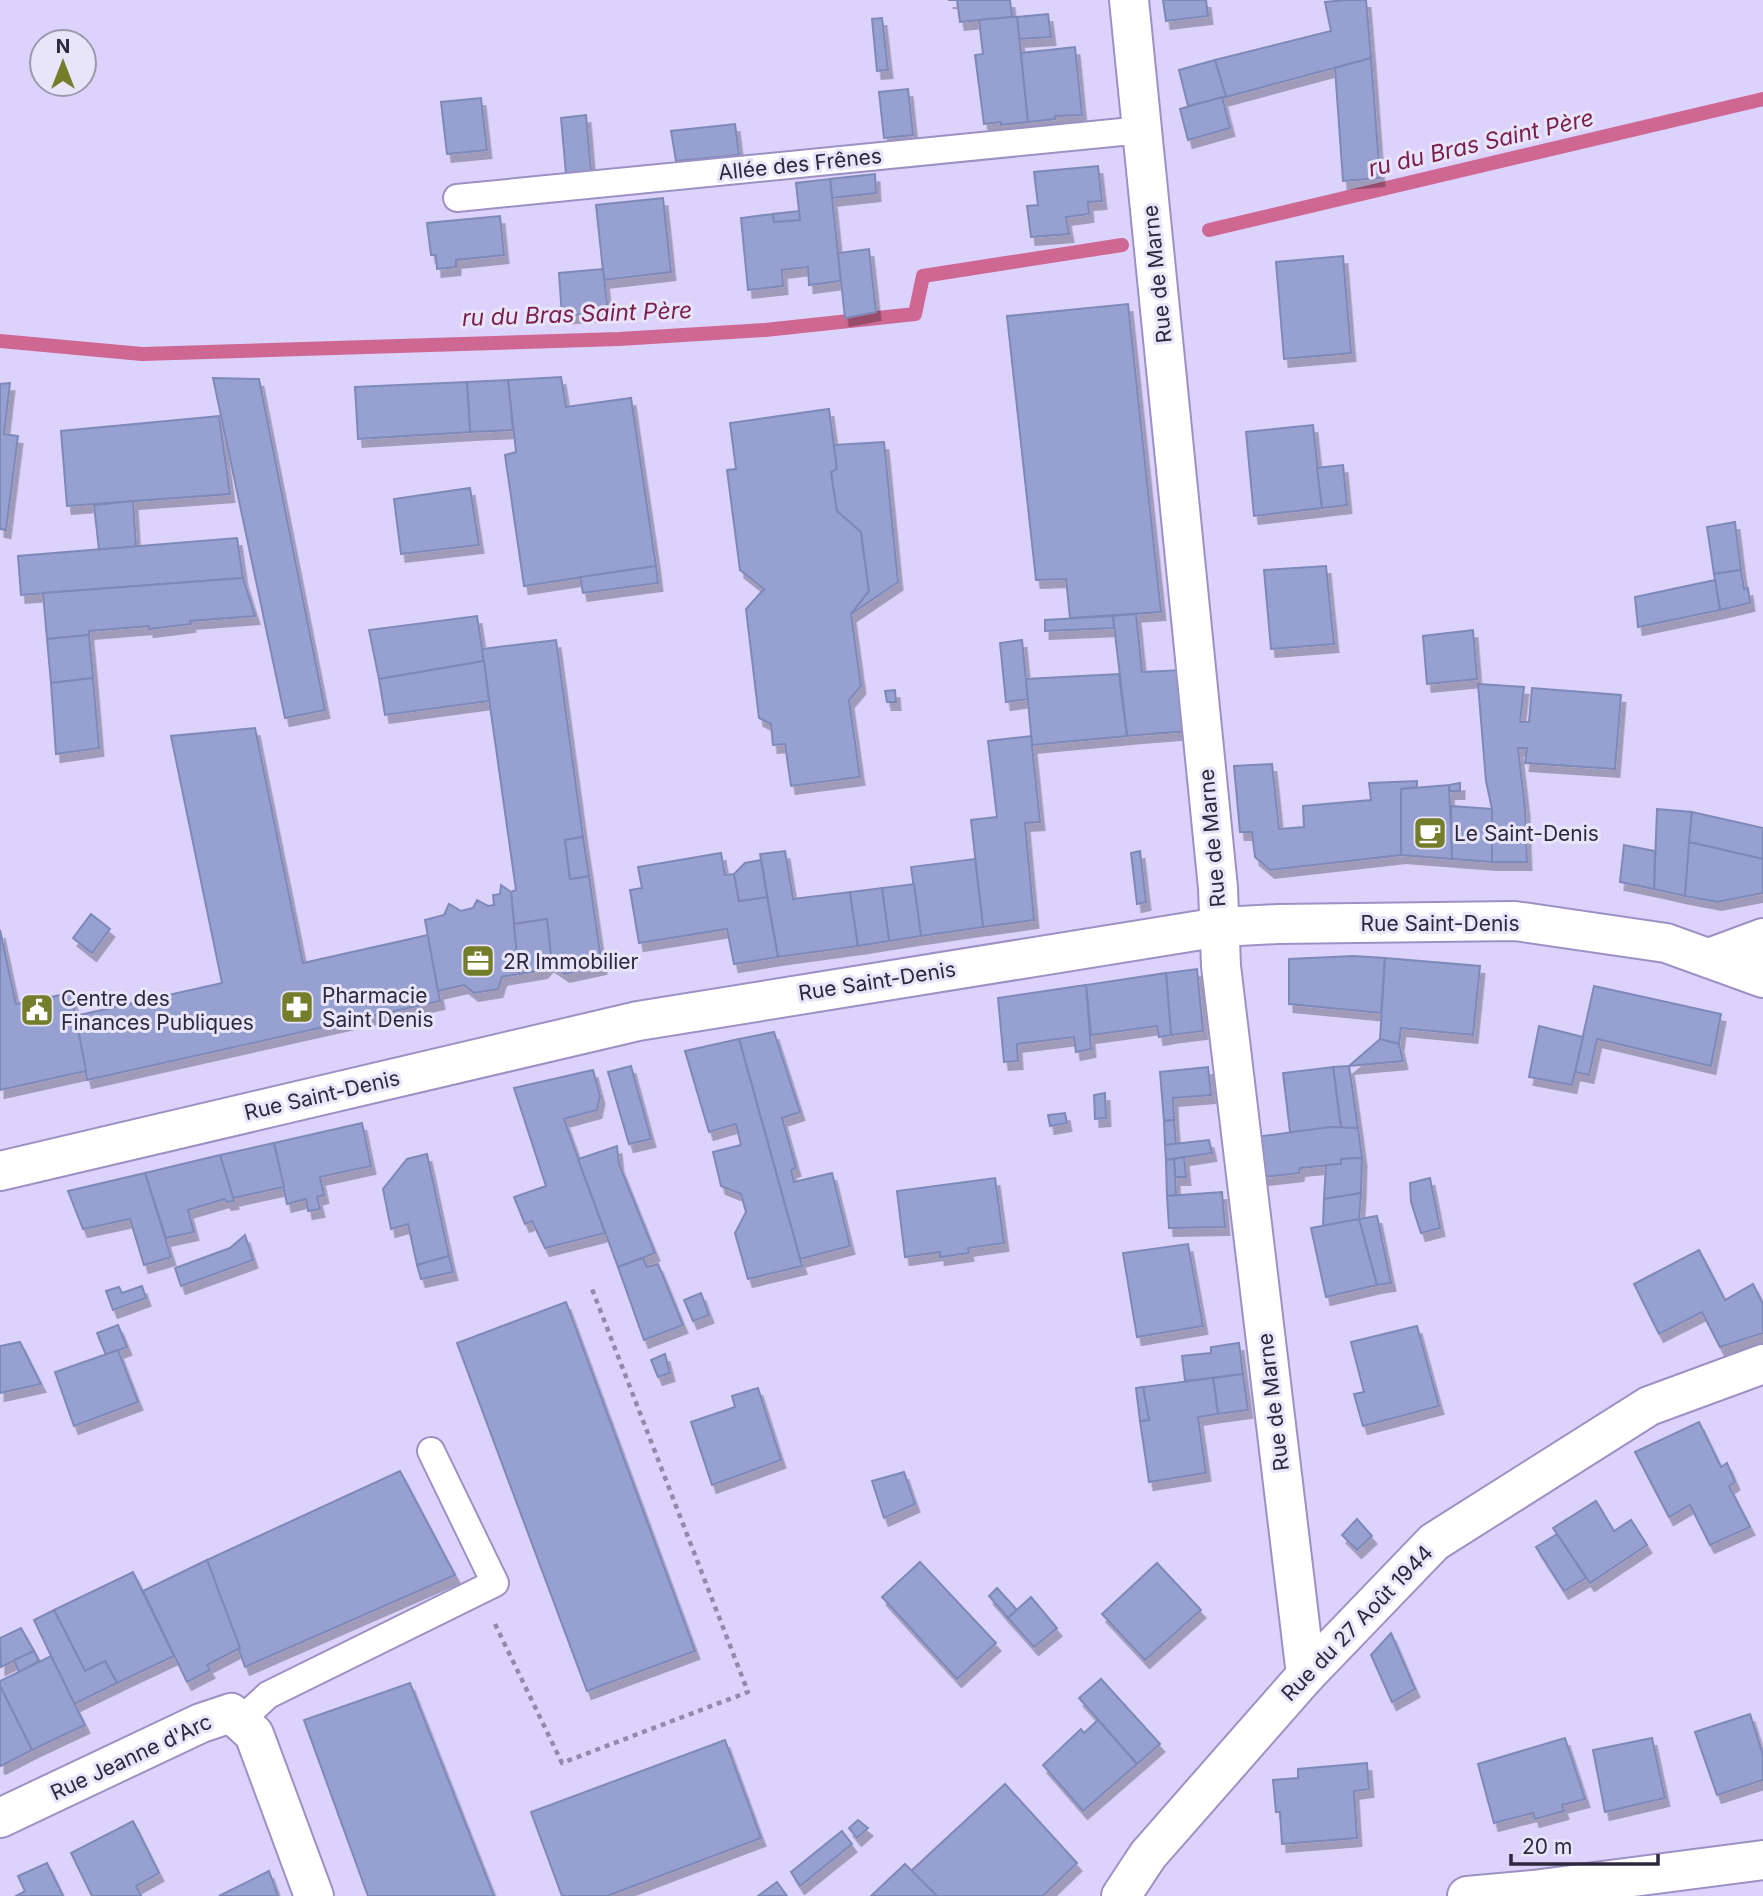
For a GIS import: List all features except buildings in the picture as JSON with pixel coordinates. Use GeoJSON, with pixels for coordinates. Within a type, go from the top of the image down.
{"type":"FeatureCollection","features":[{"type":"Feature","properties":{"kind":"street","name":"Rue de Marne"},"geometry":{"type":"LineString","coordinates":[[1129,0],[1220,927],[1221,966],[1306,1675]]}},
{"type":"Feature","properties":{"kind":"street","name":"Rue Saint-Denis"},"geometry":{"type":"LineString","coordinates":[[0,1171],[638,1021],[1220,927],[1515,921],[1666,943],[1763,978]]}},
{"type":"Feature","properties":{"kind":"street"},"geometry":{"type":"LineString","coordinates":[[1709,958],[1763,938]]}},
{"type":"Feature","properties":{"kind":"street","name":"Rue du 27 Août 1944"},"geometry":{"type":"LineString","coordinates":[[1121,1896],[1148,1855],[1306,1675],[1434,1542],[1649,1406],[1763,1364]]}},
{"type":"Feature","properties":{"kind":"street","name":"Rue Jeanne d'Arc"},"geometry":{"type":"LineString","coordinates":[[0,1818],[201,1723],[231,1713],[254,1734],[314,1896]]}},
{"type":"Feature","properties":{"kind":"street"},"geometry":{"type":"LineString","coordinates":[[1466,1896],[1534,1893],[1763,1860]]}},
{"type":"Feature","properties":{"kind":"lane","name":"Allée des Frênes"},"geometry":{"type":"LineString","coordinates":[[457,198],[1142,130]]}},
{"type":"Feature","properties":{"kind":"lane"},"geometry":{"type":"LineString","coordinates":[[240,1721],[268,1695],[495,1583],[431,1451]]}},
{"type":"Feature","properties":{"kind":"path"},"geometry":{"type":"LineString","coordinates":[[495,1583],[509,1609],[491,1616],[562,1763],[748,1692],[592,1289]]}},
{"type":"Feature","properties":{"kind":"waterway","name":"ru du Bras Saint Père"},"geometry":{"type":"LineString","coordinates":[[1209,230],[1763,99]]}},
{"type":"Feature","properties":{"kind":"waterway","name":"ru du Bras Saint Père"},"geometry":{"type":"LineString","coordinates":[[0,341],[142,354],[619,339],[765,330],[915,314],[923,276],[1122,245]]}},
{"type":"Feature","properties":{"kind":"place","name":"Le Saint-Denis"},"geometry":{"type":"Point","coordinates":[1430,833]}},
{"type":"Feature","properties":{"kind":"place","name":"2R Immobilier"},"geometry":{"type":"Point","coordinates":[478,961]}},
{"type":"Feature","properties":{"kind":"place","name":"Pharmacie Saint Denis"},"geometry":{"type":"Point","coordinates":[297,1007]}},
{"type":"Feature","properties":{"kind":"place","name":"Centre des Finances Publiques"},"geometry":{"type":"Point","coordinates":[37,1010]}}]}
